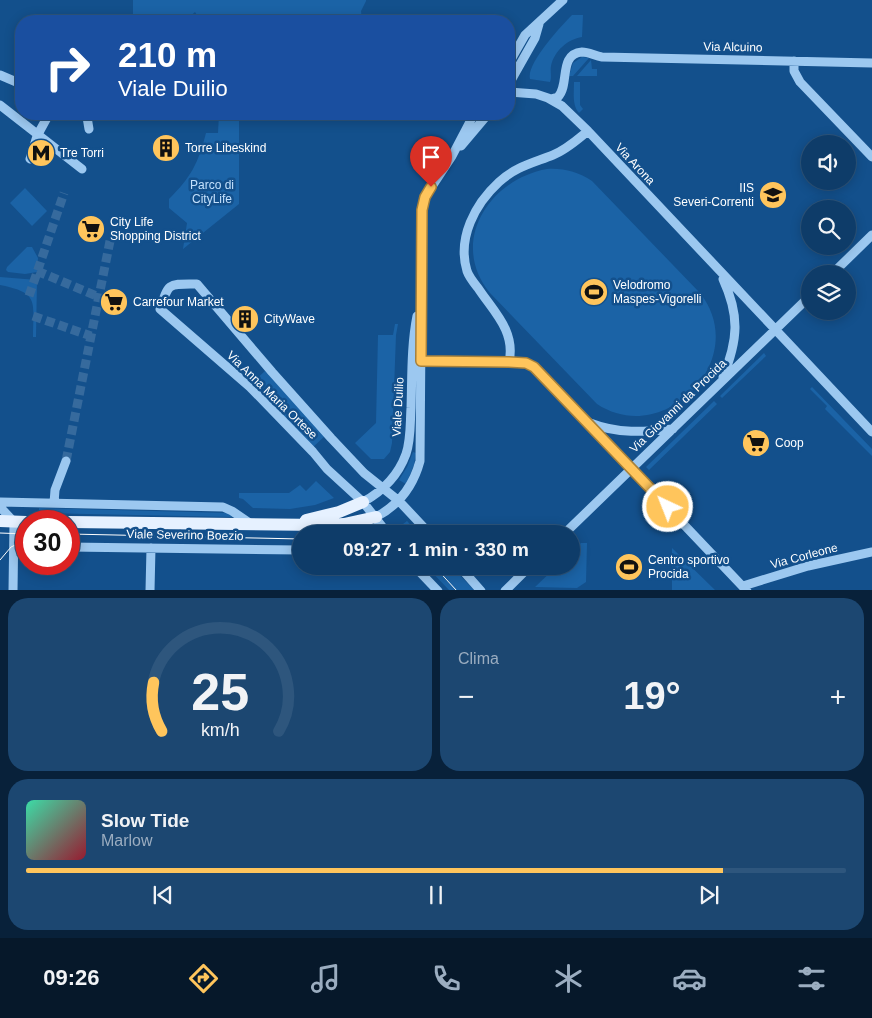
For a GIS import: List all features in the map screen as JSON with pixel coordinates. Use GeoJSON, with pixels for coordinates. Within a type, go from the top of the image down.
{"type":"FeatureCollection","features":[{"type":"Feature","properties":{"kind":"main road","name":"Viale Severino Boezio"},"geometry":{"type":"LineString","coordinates":[[283,525],[322,517],[363,502]]}},
{"type":"Feature","properties":{"kind":"main road","name":"Viale Severino Boezio"},"geometry":{"type":"LineString","coordinates":[[80,522],[344,524],[376,517]]}},
{"type":"Feature","properties":{"kind":"main road"},"geometry":{"type":"LineString","coordinates":[[0,521],[15,522]]}},
{"type":"Feature","properties":{"kind":"street"},"geometry":{"type":"LineString","coordinates":[[515,52],[525,35],[563,0]]}},
{"type":"Feature","properties":{"kind":"street"},"geometry":{"type":"LineString","coordinates":[[515,73],[535,38],[539,24]]}},
{"type":"Feature","properties":{"kind":"street","name":"Via Alcuino"},"geometry":{"type":"LineString","coordinates":[[548,98],[556,98],[562,93],[566,65],[569,59],[581,52],[594,56],[872,63]]}},
{"type":"Feature","properties":{"kind":"street"},"geometry":{"type":"LineString","coordinates":[[794,61],[794,71],[800,82],[872,157]]}},
{"type":"Feature","properties":{"kind":"street"},"geometry":{"type":"LineString","coordinates":[[0,75],[15,81]]}},
{"type":"Feature","properties":{"kind":"street"},"geometry":{"type":"LineString","coordinates":[[515,92],[536,94],[548,98]]}},
{"type":"Feature","properties":{"kind":"street","name":"Via Arona"},"geometry":{"type":"LineString","coordinates":[[548,98],[562,106],[588,131],[872,432]]}},
{"type":"Feature","properties":{"kind":"street"},"geometry":{"type":"LineString","coordinates":[[0,105],[15,117]]}},
{"type":"Feature","properties":{"kind":"street"},"geometry":{"type":"LineString","coordinates":[[18,120],[82,169]]}},
{"type":"Feature","properties":{"kind":"street"},"geometry":{"type":"LineString","coordinates":[[30,159],[46,120]]}},
{"type":"Feature","properties":{"kind":"street"},"geometry":{"type":"LineString","coordinates":[[87,120],[89,130]]}},
{"type":"Feature","properties":{"kind":"street","name":"Viale Duilio"},"geometry":{"type":"LineString","coordinates":[[376,517],[399,501],[412,484],[420,461],[422,210],[425,197],[452,156],[471,120]]}},
{"type":"Feature","properties":{"kind":"street","name":"Viale Duilio"},"geometry":{"type":"LineString","coordinates":[[452,156],[483,120]]}},
{"type":"Feature","properties":{"kind":"street"},"geometry":{"type":"LineString","coordinates":[[509,362],[512,351],[503,323],[468,272],[465,256],[468,225],[475,210],[500,180],[526,164],[563,150],[588,131]]}},
{"type":"Feature","properties":{"kind":"street"},"geometry":{"type":"LineString","coordinates":[[841,265],[872,235]]}},
{"type":"Feature","properties":{"kind":"street","name":"Via Arona"},"geometry":{"type":"LineString","coordinates":[[720,273],[731,297],[735,316],[732,356],[721,382]]}},
{"type":"Feature","properties":{"kind":"street","name":"Via Anna Maria Ortese"},"geometry":{"type":"LineString","coordinates":[[382,525],[363,502],[327,469],[250,387],[160,309],[167,289],[173,284],[197,284],[345,454],[399,501],[422,525]]}},
{"type":"Feature","properties":{"kind":"street","name":"Viale Duilio"},"geometry":{"type":"LineString","coordinates":[[363,502],[383,488],[394,477],[402,464],[409,440],[413,341],[421,296]]}},
{"type":"Feature","properties":{"kind":"street","name":"Via Giovanni da Procida"},"geometry":{"type":"LineString","coordinates":[[573,525],[801,304]]}},
{"type":"Feature","properties":{"kind":"street"},"geometry":{"type":"LineString","coordinates":[[421,361],[509,362],[526,363],[534,367],[745,588]]}},
{"type":"Feature","properties":{"kind":"street"},"geometry":{"type":"LineString","coordinates":[[588,422],[600,427],[626,432],[673,428]]}},
{"type":"Feature","properties":{"kind":"street"},"geometry":{"type":"LineString","coordinates":[[54,503],[55,490],[66,460]]}},
{"type":"Feature","properties":{"kind":"street","name":"Viale Severino Boezio"},"geometry":{"type":"LineString","coordinates":[[0,502],[223,507],[232,510],[251,524]]}},
{"type":"Feature","properties":{"kind":"street"},"geometry":{"type":"LineString","coordinates":[[0,507],[15,518]]}},
{"type":"Feature","properties":{"kind":"street"},"geometry":{"type":"LineString","coordinates":[[13,590],[15,541]]}},
{"type":"Feature","properties":{"kind":"street","name":"Viale Severino Boezio"},"geometry":{"type":"LineString","coordinates":[[80,546],[292,550]]}},
{"type":"Feature","properties":{"kind":"street"},"geometry":{"type":"LineString","coordinates":[[150,590],[151,548]]}},
{"type":"Feature","properties":{"kind":"street","name":"Via Corleone"},"geometry":{"type":"LineString","coordinates":[[745,588],[808,566],[872,552]]}},
{"type":"Feature","properties":{"kind":"street"},"geometry":{"type":"LineString","coordinates":[[423,575],[438,590]]}},
{"type":"Feature","properties":{"kind":"street"},"geometry":{"type":"LineString","coordinates":[[467,575],[481,590]]}},
{"type":"Feature","properties":{"kind":"street"},"geometry":{"type":"LineString","coordinates":[[505,590],[521,575]]}},
{"type":"Feature","properties":{"kind":"green space"},"geometry":{"type":"Polygon","coordinates":[[[133,0],[366,0],[361,11],[361,15],[197,15],[195,12],[192,15],[133,15],[133,0]]]}},
{"type":"Feature","properties":{"kind":"green space"},"geometry":{"type":"Polygon","coordinates":[[[572,15],[583,15],[582,37],[567,43],[555,55],[551,66],[550,82],[530,79],[533,64],[553,36],[572,15]]]}},
{"type":"Feature","properties":{"kind":"green space"},"geometry":{"type":"Polygon","coordinates":[[[582,57],[589,58],[573,76],[569,76],[573,63],[582,57]]]}},
{"type":"Feature","properties":{"kind":"green space"},"geometry":{"type":"Polygon","coordinates":[[[591,60],[592,69],[597,69],[597,76],[577,76],[591,60]]]}},
{"type":"Feature","properties":{"kind":"green space"},"geometry":{"type":"Polygon","coordinates":[[[574,82],[580,82],[580,105],[583,109],[579,113],[574,103],[574,82]]]}},
{"type":"Feature","properties":{"kind":"green space","name":"Parco di CityLife"},"geometry":{"type":"Polygon","coordinates":[[[219,120],[239,120],[239,204],[183,249],[187,223],[169,208],[169,199],[183,184],[193,169],[206,133],[218,133],[219,120]]]}},
{"type":"Feature","properties":{"kind":"green space","name":"Velodromo Maspes-Vigorelli"},"geometry":{"type":"Polygon","coordinates":[[[547,169],[571,171],[592,181],[699,292],[713,317],[715,343],[708,368],[694,389],[673,405],[649,415],[623,415],[597,404],[490,293],[478,273],[473,254],[475,234],[481,216],[493,199],[508,185],[526,175],[547,169]]]}},
{"type":"Feature","properties":{"kind":"green space"},"geometry":{"type":"Polygon","coordinates":[[[25,188],[47,211],[32,226],[10,203],[25,188]]]}},
{"type":"Feature","properties":{"kind":"green space"},"geometry":{"type":"Polygon","coordinates":[[[27,247],[32,247],[38,258],[37,272],[25,274],[8,272],[6,270],[7,267],[27,247]]]}},
{"type":"Feature","properties":{"kind":"green space"},"geometry":{"type":"Polygon","coordinates":[[[0,277],[37,280],[36,337],[33,337],[32,301],[22,291],[0,285],[0,277]]]}},
{"type":"Feature","properties":{"kind":"green space"},"geometry":{"type":"Polygon","coordinates":[[[395,324],[398,324],[392,443],[390,452],[384,459],[371,459],[355,443],[376,423],[378,335],[393,335],[395,324]]]}},
{"type":"Feature","properties":{"kind":"green space"},"geometry":{"type":"Polygon","coordinates":[[[764,353],[766,356],[722,398],[720,396],[764,353]]]}},
{"type":"Feature","properties":{"kind":"green space"},"geometry":{"type":"Polygon","coordinates":[[[265,371],[326,435],[312,448],[251,384],[265,371]]]}},
{"type":"Feature","properties":{"kind":"green space"},"geometry":{"type":"Polygon","coordinates":[[[812,387],[872,449],[872,456],[825,409],[827,406],[810,389],[812,387]]]}},
{"type":"Feature","properties":{"kind":"green space"},"geometry":{"type":"Polygon","coordinates":[[[714,401],[717,404],[649,470],[646,467],[714,401]]]}},
{"type":"Feature","properties":{"kind":"green space"},"geometry":{"type":"Polygon","coordinates":[[[413,452],[416,453],[414,465],[406,484],[399,480],[413,452]]]}},
{"type":"Feature","properties":{"kind":"green space"},"geometry":{"type":"Polygon","coordinates":[[[316,481],[334,498],[315,505],[290,509],[253,508],[243,499],[239,498],[239,493],[289,493],[300,485],[306,491],[316,481]]]}},
{"type":"Feature","properties":{"kind":"green space"},"geometry":{"type":"Polygon","coordinates":[[[39,508],[229,513],[232,517],[80,514],[80,510],[39,510],[39,508]]]}},
{"type":"Feature","properties":{"kind":"green space"},"geometry":{"type":"Polygon","coordinates":[[[407,521],[411,525],[402,525],[407,521]]]}},
{"type":"Feature","properties":{"kind":"green space"},"geometry":{"type":"Polygon","coordinates":[[[587,543],[586,582],[577,588],[535,587],[548,575],[580,575],[580,544],[587,543]]]}},
{"type":"Feature","properties":{"kind":"green space"},"geometry":{"type":"Polygon","coordinates":[[[672,548],[715,590],[672,590],[672,548]]]}},
{"type":"Feature","properties":{"kind":"green space"},"geometry":{"type":"Polygon","coordinates":[[[435,575],[460,575],[474,590],[449,590],[435,575]]]}},
{"type":"Feature","properties":{"kind":"tunnel"},"geometry":{"type":"LineString","coordinates":[[29,296],[64,193]]}},
{"type":"Feature","properties":{"kind":"tunnel"},"geometry":{"type":"LineString","coordinates":[[66,461],[110,241]]}},
{"type":"Feature","properties":{"kind":"tunnel"},"geometry":{"type":"LineString","coordinates":[[37,271],[99,297]]}},
{"type":"Feature","properties":{"kind":"tunnel"},"geometry":{"type":"LineString","coordinates":[[33,316],[91,336]]}},
{"type":"Feature","properties":{"kind":"tram line"},"geometry":{"type":"LineString","coordinates":[[0,533],[15,534]]}},
{"type":"Feature","properties":{"kind":"tram line"},"geometry":{"type":"LineString","coordinates":[[80,534],[292,539]]}},
{"type":"Feature","properties":{"kind":"tram line"},"geometry":{"type":"LineString","coordinates":[[0,560],[15,545]]}},
{"type":"Feature","properties":{"kind":"tram line"},"geometry":{"type":"LineString","coordinates":[[442,575],[456,590]]}},
{"type":"Feature","properties":{"kind":"place","name":"Torre Libeskind"},"geometry":{"type":"Point","coordinates":[166,148]}},
{"type":"Feature","properties":{"kind":"place","name":"Tre Torri"},"geometry":{"type":"Point","coordinates":[41,153]}},
{"type":"Feature","properties":{"kind":"place","name":"IIS Severi-Correnti"},"geometry":{"type":"Point","coordinates":[773,195]}},
{"type":"Feature","properties":{"kind":"place","name":"City Life Shopping District"},"geometry":{"type":"Point","coordinates":[91,229]}},
{"type":"Feature","properties":{"kind":"place","name":"Velodromo Maspes-Vigorelli"},"geometry":{"type":"Point","coordinates":[594,292]}},
{"type":"Feature","properties":{"kind":"place","name":"Carrefour Market"},"geometry":{"type":"Point","coordinates":[114,302]}},
{"type":"Feature","properties":{"kind":"place","name":"CityWave"},"geometry":{"type":"Point","coordinates":[245,319]}},
{"type":"Feature","properties":{"kind":"place","name":"Coop"},"geometry":{"type":"Point","coordinates":[756,443]}},
{"type":"Feature","properties":{"kind":"place","name":"Centro sportivo Procida"},"geometry":{"type":"Point","coordinates":[629,567]}},
{"type":"Feature","properties":{"kind":"route"},"geometry":{"type":"LineString","coordinates":[[431,187],[425,197],[422,210],[421,361],[509,362],[526,363],[534,367],[566,398],[668,507]]}}]}
